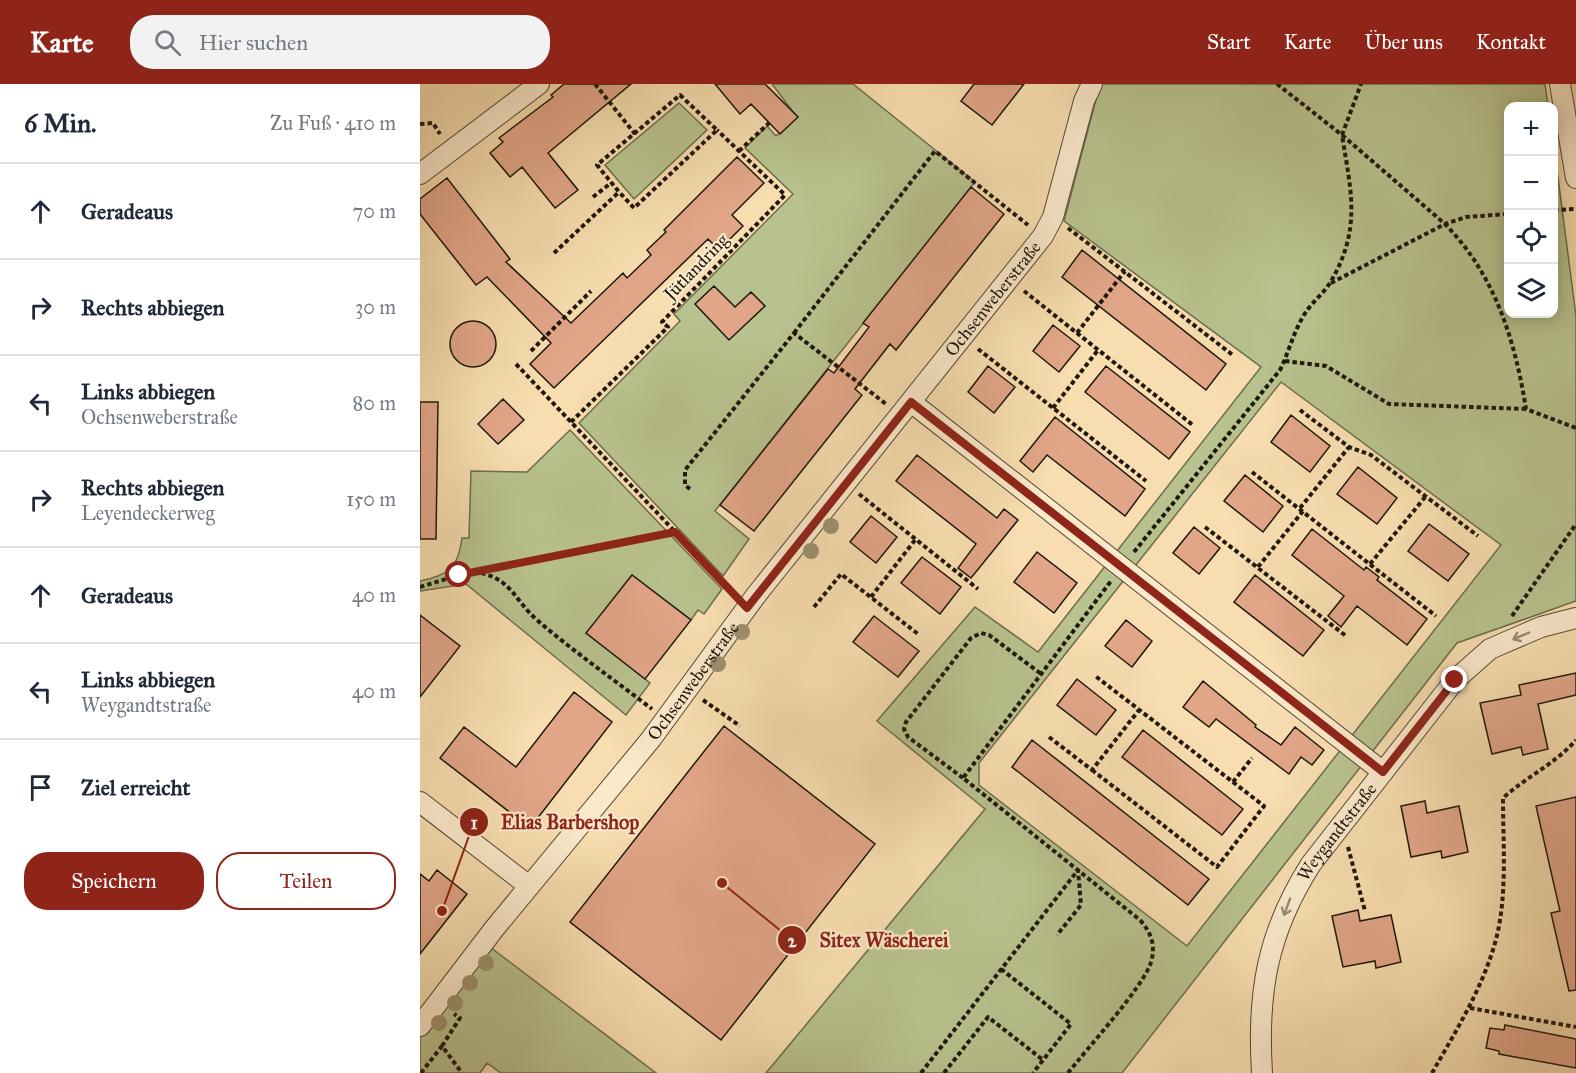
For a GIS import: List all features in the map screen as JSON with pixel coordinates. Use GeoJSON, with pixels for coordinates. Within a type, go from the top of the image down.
{"type":"FeatureCollection","features":[{"type":"Feature","properties":{"kind":"street"},"geometry":{"type":"LineString","coordinates":[[420,174],[539,84]]}},
{"type":"Feature","properties":{"kind":"street","name":"Ochsenweberstraße"},"geometry":{"type":"LineString","coordinates":[[420,1026],[529,886],[666,720],[747,608],[1043,236],[1053,217],[1084,101],[1092,84]]}},
{"type":"Feature","properties":{"kind":"street"},"geometry":{"type":"LineString","coordinates":[[1560,84],[1576,178]]}},
{"type":"Feature","properties":{"kind":"street"},"geometry":{"type":"LineString","coordinates":[[906,409],[1122,567],[1383,772]]}},
{"type":"Feature","properties":{"kind":"street","name":"Weygandtstraße"},"geometry":{"type":"LineString","coordinates":[[1262,1073],[1259,1024],[1268,958],[1292,893],[1339,828],[1455,680],[1490,649],[1541,627],[1576,618]]}},
{"type":"Feature","properties":{"kind":"street"},"geometry":{"type":"LineString","coordinates":[[420,802],[529,886]]}},
{"type":"Feature","properties":{"kind":"path"},"geometry":{"type":"LineString","coordinates":[[595,84],[635,134],[597,165],[634,208],[717,130]]}},
{"type":"Feature","properties":{"kind":"path"},"geometry":{"type":"LineString","coordinates":[[1277,84],[1342,135],[1445,224],[1461,241],[1498,300],[1518,360],[1526,409]]}},
{"type":"Feature","properties":{"kind":"path"},"geometry":{"type":"LineString","coordinates":[[963,778],[1040,673],[1285,361],[1291,340],[1305,314],[1330,283],[1353,224],[1353,209],[1342,135],[1361,84]]}},
{"type":"Feature","properties":{"kind":"path","name":"Jütlandring"},"geometry":{"type":"LineString","coordinates":[[571,423],[668,327],[662,322],[785,195],[680,95],[635,134]]}},
{"type":"Feature","properties":{"kind":"path"},"geometry":{"type":"LineString","coordinates":[[739,151],[769,123]]}},
{"type":"Feature","properties":{"kind":"path"},"geometry":{"type":"LineString","coordinates":[[690,489],[686,485],[685,470],[935,151],[1043,236]]}},
{"type":"Feature","properties":{"kind":"path"},"geometry":{"type":"LineString","coordinates":[[593,197],[611,183]]}},
{"type":"Feature","properties":{"kind":"path"},"geometry":{"type":"LineString","coordinates":[[554,253],[619,192]]}},
{"type":"Feature","properties":{"kind":"path"},"geometry":{"type":"LineString","coordinates":[[1558,210],[1576,209]]}},
{"type":"Feature","properties":{"kind":"path"},"geometry":{"type":"LineString","coordinates":[[1330,283],[1387,251],[1445,224],[1466,217],[1504,214]]}},
{"type":"Feature","properties":{"kind":"path"},"geometry":{"type":"LineString","coordinates":[[1053,217],[1234,356]]}},
{"type":"Feature","properties":{"kind":"path"},"geometry":{"type":"LineString","coordinates":[[1077,333],[1125,271]]}},
{"type":"Feature","properties":{"kind":"path"},"geometry":{"type":"LineString","coordinates":[[1009,279],[1194,426]]}},
{"type":"Feature","properties":{"kind":"path"},"geometry":{"type":"LineString","coordinates":[[531,351],[591,291]]}},
{"type":"Feature","properties":{"kind":"path"},"geometry":{"type":"LineString","coordinates":[[794,333],[906,409]]}},
{"type":"Feature","properties":{"kind":"path"},"geometry":{"type":"LineString","coordinates":[[963,338],[1146,481]]}},
{"type":"Feature","properties":{"kind":"path"},"geometry":{"type":"LineString","coordinates":[[1053,408],[1098,350]]}},
{"type":"Feature","properties":{"kind":"path"},"geometry":{"type":"LineString","coordinates":[[1285,361],[1326,366],[1389,404],[1526,409],[1576,428]]}},
{"type":"Feature","properties":{"kind":"path"},"geometry":{"type":"LineString","coordinates":[[516,364],[747,608]]}},
{"type":"Feature","properties":{"kind":"path"},"geometry":{"type":"LineString","coordinates":[[1300,410],[1349,447],[1371,455],[1478,536]]}},
{"type":"Feature","properties":{"kind":"path"},"geometry":{"type":"LineString","coordinates":[[1258,567],[1349,447]]}},
{"type":"Feature","properties":{"kind":"path"},"geometry":{"type":"LineString","coordinates":[[1252,472],[1436,616]]}},
{"type":"Feature","properties":{"kind":"path"},"geometry":{"type":"LineString","coordinates":[[846,484],[978,589]]}},
{"type":"Feature","properties":{"kind":"path"},"geometry":{"type":"LineString","coordinates":[[1370,564],[1425,496]]}},
{"type":"Feature","properties":{"kind":"path"},"geometry":{"type":"LineString","coordinates":[[1510,620],[1576,524]]}},
{"type":"Feature","properties":{"kind":"path"},"geometry":{"type":"LineString","coordinates":[[1205,527],[1346,636]]}},
{"type":"Feature","properties":{"kind":"path"},"geometry":{"type":"LineString","coordinates":[[420,587],[478,572],[675,532]]}},
{"type":"Feature","properties":{"kind":"path"},"geometry":{"type":"LineString","coordinates":[[871,597],[915,540]]}},
{"type":"Feature","properties":{"kind":"path"},"geometry":{"type":"LineString","coordinates":[[478,572],[496,576],[514,592],[534,618],[666,720]]}},
{"type":"Feature","properties":{"kind":"path"},"geometry":{"type":"LineString","coordinates":[[813,607],[842,574],[918,634]]}},
{"type":"Feature","properties":{"kind":"path"},"geometry":{"type":"LineString","coordinates":[[1040,673],[990,635],[978,634],[971,638],[906,722],[906,735],[1140,920],[1150,934],[1153,953],[1146,974],[1068,1073]]}},
{"type":"Feature","properties":{"kind":"path"},"geometry":{"type":"LineString","coordinates":[[1049,737],[1216,867],[1264,806],[1094,675]]}},
{"type":"Feature","properties":{"kind":"path"},"geometry":{"type":"LineString","coordinates":[[717,710],[740,726]]}},
{"type":"Feature","properties":{"kind":"path"},"geometry":{"type":"LineString","coordinates":[[1092,770],[1139,710]]}},
{"type":"Feature","properties":{"kind":"path"},"geometry":{"type":"LineString","coordinates":[[1432,1073],[1470,1008],[1498,933],[1504,881],[1503,798],[1519,783],[1560,757],[1576,740]]}},
{"type":"Feature","properties":{"kind":"path"},"geometry":{"type":"LineString","coordinates":[[1233,782],[1252,758]]}},
{"type":"Feature","properties":{"kind":"path"},"geometry":{"type":"LineString","coordinates":[[1339,828],[1348,849],[1365,911]]}},
{"type":"Feature","properties":{"kind":"path"},"geometry":{"type":"LineString","coordinates":[[1057,935],[1081,905],[1078,870]]}},
{"type":"Feature","properties":{"kind":"path"},"geometry":{"type":"LineString","coordinates":[[921,1073],[1078,870]]}},
{"type":"Feature","properties":{"kind":"path"},"geometry":{"type":"LineString","coordinates":[[1001,969],[1071,1024],[1033,1073]]}},
{"type":"Feature","properties":{"kind":"path"},"geometry":{"type":"LineString","coordinates":[[1470,1008],[1576,1028]]}},
{"type":"Feature","properties":{"kind":"path"},"geometry":{"type":"LineString","coordinates":[[944,1073],[988,1017],[1043,1060]]}},
{"type":"Feature","properties":{"kind":"path"},"geometry":{"type":"LineString","coordinates":[[421,1073],[442,1046],[462,1073]]}},
{"type":"Feature","properties":{"kind":"green space"},"geometry":{"type":"Polygon","coordinates":[[[772,84],[853,84],[975,182],[715,511],[749,539],[723,576],[579,423],[680,321],[674,314],[793,194],[745,148],[767,126],[776,136],[797,117],[772,84]]]}},
{"type":"Feature","properties":{"kind":"green space"},"geometry":{"type":"Polygon","coordinates":[[[1100,84],[1545,84],[1547,102],[1504,102],[1504,318],[1558,318],[1558,178],[1576,316],[1576,601],[1457,643],[1122,1073],[766,1073],[985,809],[877,721],[975,607],[1038,652],[1261,367],[1064,221],[1100,84]],[[1281,382],[979,763],[979,785],[1187,946],[1501,545],[1281,382]]]}},
{"type":"Feature","properties":{"kind":"green space"},"geometry":{"type":"Polygon","coordinates":[[[679,103],[707,130],[634,199],[605,165],[679,103]]]}},
{"type":"Feature","properties":{"kind":"green space"},"geometry":{"type":"Polygon","coordinates":[[[570,430],[722,589],[704,614],[698,610],[691,620],[632,575],[587,633],[650,683],[626,715],[466,584],[420,591],[420,581],[445,573],[458,557],[462,538],[469,538],[471,471],[527,472],[570,430]]]}},
{"type":"Feature","properties":{"kind":"green space"},"geometry":{"type":"Polygon","coordinates":[[[490,947],[656,1073],[501,1073],[487,1063],[480,1073],[420,1073],[420,1035],[490,947]]]}},
{"type":"Feature","properties":{"kind":"building"},"geometry":{"type":"Polygon","coordinates":[[[564,84],[631,84],[548,153],[578,190],[555,208],[522,167],[510,177],[490,153],[503,142],[499,138],[553,97],[551,95],[564,84]]]}},
{"type":"Feature","properties":{"kind":"building"},"geometry":{"type":"Polygon","coordinates":[[[715,84],[765,84],[798,117],[780,134],[751,104],[740,114],[715,84]]]}},
{"type":"Feature","properties":{"kind":"building"},"geometry":{"type":"Polygon","coordinates":[[[974,84],[1024,84],[992,125],[961,101],[974,84]]]}},
{"type":"Feature","properties":{"kind":"building"},"geometry":{"type":"Polygon","coordinates":[[[737,157],[764,183],[732,215],[743,226],[719,250],[708,239],[554,388],[530,364],[551,343],[487,277],[476,285],[420,214],[420,199],[447,178],[510,259],[506,262],[571,323],[623,273],[627,278],[651,255],[647,250],[666,232],[664,230],[737,157]]]}},
{"type":"Feature","properties":{"kind":"building"},"geometry":{"type":"Polygon","coordinates":[[[971,187],[1004,214],[896,350],[890,344],[855,389],[862,395],[754,531],[720,505],[828,369],[834,373],[869,327],[863,323],[971,187]]]}},
{"type":"Feature","properties":{"kind":"building"},"geometry":{"type":"Polygon","coordinates":[[[1082,250],[1226,364],[1206,390],[1062,277],[1082,250]]]}},
{"type":"Feature","properties":{"kind":"building"},"geometry":{"type":"Polygon","coordinates":[[[714,286],[735,307],[751,292],[765,306],[729,340],[695,304],[714,286]]]}},
{"type":"Feature","properties":{"kind":"building"},"geometry":{"type":"Polygon","coordinates":[[[473,321],[489,328],[496,344],[489,360],[473,367],[457,360],[450,344],[457,328],[473,321]]]}},
{"type":"Feature","properties":{"kind":"building"},"geometry":{"type":"Polygon","coordinates":[[[1053,325],[1080,346],[1059,372],[1033,351],[1053,325]]]}},
{"type":"Feature","properties":{"kind":"building"},"geometry":{"type":"Polygon","coordinates":[[[988,366],[1015,387],[994,413],[968,392],[988,366]]]}},
{"type":"Feature","properties":{"kind":"building"},"geometry":{"type":"Polygon","coordinates":[[[1106,366],[1190,432],[1169,459],[1085,392],[1106,366]]]}},
{"type":"Feature","properties":{"kind":"building"},"geometry":{"type":"Polygon","coordinates":[[[503,399],[524,420],[498,444],[478,424],[503,399]]]}},
{"type":"Feature","properties":{"kind":"building"},"geometry":{"type":"Polygon","coordinates":[[[420,402],[438,402],[436,539],[420,539],[420,402]]]}},
{"type":"Feature","properties":{"kind":"building"},"geometry":{"type":"Polygon","coordinates":[[[1291,415],[1330,446],[1310,472],[1271,442],[1291,415]]]}},
{"type":"Feature","properties":{"kind":"building"},"geometry":{"type":"Polygon","coordinates":[[[1055,417],[1145,489],[1125,516],[1047,455],[1033,472],[1020,461],[1055,417]]]}},
{"type":"Feature","properties":{"kind":"building"},"geometry":{"type":"Polygon","coordinates":[[[917,455],[997,518],[1004,509],[1018,520],[971,578],[958,568],[976,544],[896,481],[917,455]]]}},
{"type":"Feature","properties":{"kind":"building"},"geometry":{"type":"Polygon","coordinates":[[[1358,467],[1397,498],[1377,524],[1337,494],[1358,467]]]}},
{"type":"Feature","properties":{"kind":"building"},"geometry":{"type":"Polygon","coordinates":[[[1245,475],[1283,506],[1263,532],[1224,501],[1245,475]]]}},
{"type":"Feature","properties":{"kind":"building"},"geometry":{"type":"Polygon","coordinates":[[[871,516],[897,537],[876,563],[850,542],[871,516]]]}},
{"type":"Feature","properties":{"kind":"building"},"geometry":{"type":"Polygon","coordinates":[[[1429,524],[1469,554],[1448,581],[1408,551],[1429,524]]]}},
{"type":"Feature","properties":{"kind":"building"},"geometry":{"type":"Polygon","coordinates":[[[1194,527],[1220,548],[1199,574],[1173,553],[1194,527]]]}},
{"type":"Feature","properties":{"kind":"building"},"geometry":{"type":"Polygon","coordinates":[[[1312,529],[1364,570],[1366,567],[1379,577],[1377,580],[1427,619],[1407,645],[1357,606],[1341,627],[1328,616],[1344,596],[1292,555],[1312,529]]]}},
{"type":"Feature","properties":{"kind":"building"},"geometry":{"type":"Polygon","coordinates":[[[1037,552],[1077,583],[1054,613],[1014,582],[1037,552]]]}},
{"type":"Feature","properties":{"kind":"building"},"geometry":{"type":"Polygon","coordinates":[[[922,557],[961,587],[940,614],[901,583],[922,557]]]}},
{"type":"Feature","properties":{"kind":"building"},"geometry":{"type":"Polygon","coordinates":[[[632,575],[691,620],[645,679],[586,633],[632,575]]]}},
{"type":"Feature","properties":{"kind":"building"},"geometry":{"type":"Polygon","coordinates":[[[1255,575],[1324,630],[1303,656],[1234,602],[1255,575]]]}},
{"type":"Feature","properties":{"kind":"building"},"geometry":{"type":"Polygon","coordinates":[[[420,615],[460,646],[420,697],[420,615]]]}},
{"type":"Feature","properties":{"kind":"building"},"geometry":{"type":"Polygon","coordinates":[[[874,616],[919,651],[898,677],[853,642],[874,616]]]}},
{"type":"Feature","properties":{"kind":"building"},"geometry":{"type":"Polygon","coordinates":[[[1126,620],[1152,641],[1132,667],[1105,646],[1126,620]]]}},
{"type":"Feature","properties":{"kind":"building"},"geometry":{"type":"Polygon","coordinates":[[[1576,673],[1576,695],[1538,704],[1548,749],[1523,755],[1521,747],[1492,754],[1480,703],[1521,695],[1519,685],[1576,673]]]}},
{"type":"Feature","properties":{"kind":"building"},"geometry":{"type":"Polygon","coordinates":[[[1077,679],[1116,710],[1096,735],[1057,705],[1077,679]]]}},
{"type":"Feature","properties":{"kind":"building"},"geometry":{"type":"Polygon","coordinates":[[[1203,681],[1256,725],[1255,727],[1281,745],[1295,727],[1324,750],[1312,765],[1301,757],[1289,774],[1216,719],[1209,727],[1183,707],[1203,681]]]}},
{"type":"Feature","properties":{"kind":"building"},"geometry":{"type":"Polygon","coordinates":[[[574,692],[612,722],[530,828],[440,758],[464,727],[516,767],[574,692]]]}},
{"type":"Feature","properties":{"kind":"building"},"geometry":{"type":"Polygon","coordinates":[[[724,726],[875,844],[721,1040],[570,922],[724,726]]]}},
{"type":"Feature","properties":{"kind":"building"},"geometry":{"type":"Polygon","coordinates":[[[1143,730],[1243,809],[1222,835],[1122,757],[1143,730]]]}},
{"type":"Feature","properties":{"kind":"building"},"geometry":{"type":"Polygon","coordinates":[[[1032,740],[1209,879],[1188,905],[1012,767],[1032,740]]]}},
{"type":"Feature","properties":{"kind":"building"},"geometry":{"type":"Polygon","coordinates":[[[1576,797],[1576,990],[1569,991],[1551,913],[1560,911],[1536,806],[1576,797]]]}},
{"type":"Feature","properties":{"kind":"building"},"geometry":{"type":"Polygon","coordinates":[[[1425,801],[1427,813],[1459,806],[1468,852],[1442,858],[1441,851],[1411,857],[1401,806],[1425,801]]]}},
{"type":"Feature","properties":{"kind":"building"},"geometry":{"type":"Polygon","coordinates":[[[437,870],[467,894],[420,954],[420,874],[429,881],[437,870]]]}},
{"type":"Feature","properties":{"kind":"building"},"geometry":{"type":"Polygon","coordinates":[[[1358,910],[1360,921],[1391,915],[1401,962],[1376,968],[1375,961],[1343,967],[1332,916],[1358,910]]]}},
{"type":"Feature","properties":{"kind":"building"},"geometry":{"type":"Polygon","coordinates":[[[1505,1025],[1576,1039],[1576,1068],[1499,1054],[1499,1051],[1486,1048],[1490,1028],[1504,1030],[1505,1025]]]}},
{"type":"Feature","properties":{"kind":"place","name":"Sitex Wäscherei"},"geometry":{"type":"Point","coordinates":[722,883]}},
{"type":"Feature","properties":{"kind":"place","name":"Elias Barbershop"},"geometry":{"type":"Point","coordinates":[442,911]}},
{"type":"Feature","properties":{"kind":"route"},"geometry":{"type":"LineString","coordinates":[[459,575],[675,532],[747,608],[911,402],[1383,772],[1455,680]]}}]}
